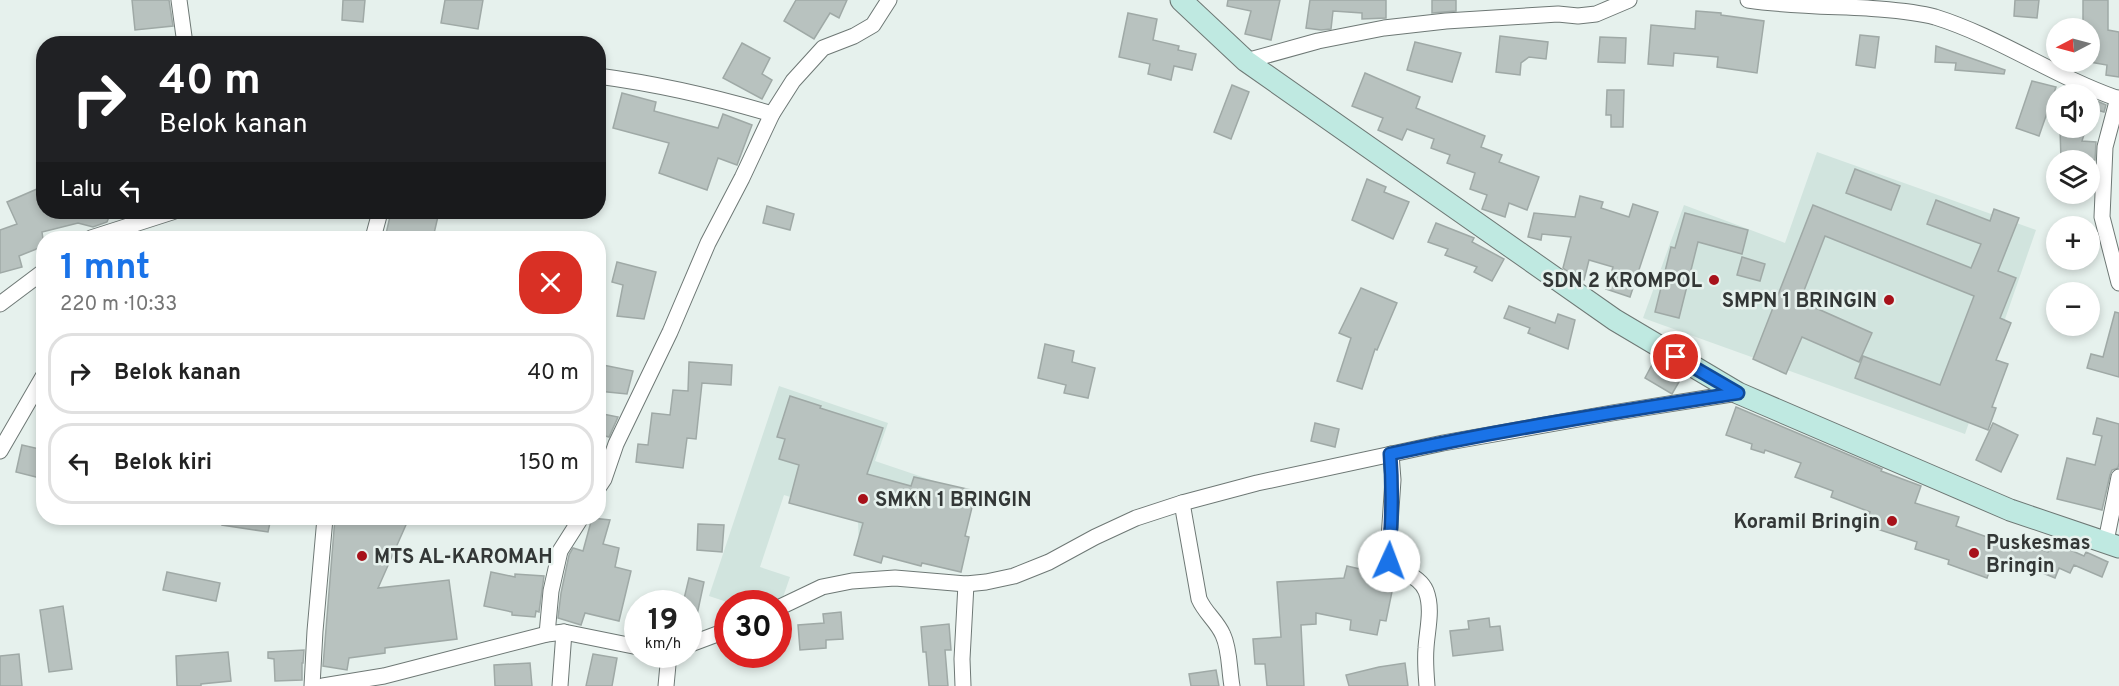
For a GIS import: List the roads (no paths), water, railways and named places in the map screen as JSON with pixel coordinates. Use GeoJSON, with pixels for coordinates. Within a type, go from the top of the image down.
{"type":"FeatureCollection","features":[{"type":"Feature","properties":{"kind":"street"},"geometry":{"type":"LineString","coordinates":[[178,0],[184,36]]}},
{"type":"Feature","properties":{"kind":"street"},"geometry":{"type":"LineString","coordinates":[[606,473],[616,444],[670,332],[708,243],[772,114],[793,81],[823,48],[854,36],[873,25],[889,0]]}},
{"type":"Feature","properties":{"kind":"street"},"geometry":{"type":"LineString","coordinates":[[1181,0],[1246,61],[1615,320],[1738,393],[2010,510],[2112,544],[2119,477]]}},
{"type":"Feature","properties":{"kind":"street"},"geometry":{"type":"LineString","coordinates":[[1246,61],[1318,41],[1384,28],[1558,7],[1578,16],[1596,14],[1629,0]]}},
{"type":"Feature","properties":{"kind":"street"},"geometry":{"type":"LineString","coordinates":[[1748,0],[1781,5],[1888,10],[1933,17],[1982,36],[2093,89],[2119,98],[2105,147],[2102,183],[2102,217],[2119,283]]}},
{"type":"Feature","properties":{"kind":"street"},"geometry":{"type":"LineString","coordinates":[[606,77],[669,87],[722,99],[772,114]]}},
{"type":"Feature","properties":{"kind":"street"},"geometry":{"type":"LineString","coordinates":[[113,231],[150,219]]}},
{"type":"Feature","properties":{"kind":"street"},"geometry":{"type":"LineString","coordinates":[[0,304],[36,277]]}},
{"type":"Feature","properties":{"kind":"street"},"geometry":{"type":"LineString","coordinates":[[0,451],[36,389]]}},
{"type":"Feature","properties":{"kind":"street"},"geometry":{"type":"LineString","coordinates":[[792,602],[822,588],[852,581],[895,578],[966,584],[1014,576],[1049,562],[1136,518],[1257,483],[1443,443],[1738,393]]}},
{"type":"Feature","properties":{"kind":"street"},"geometry":{"type":"LineString","coordinates":[[1390,454],[1393,480],[1389,561],[1395,567],[1414,576],[1426,591],[1429,603],[1425,651],[1426,686]]}},
{"type":"Feature","properties":{"kind":"street"},"geometry":{"type":"LineString","coordinates":[[1182,503],[1199,599],[1203,609],[1216,623],[1224,637],[1232,686]]}},
{"type":"Feature","properties":{"kind":"street"},"geometry":{"type":"LineString","coordinates":[[312,686],[315,621],[324,525]]}},
{"type":"Feature","properties":{"kind":"street"},"geometry":{"type":"LineString","coordinates":[[547,634],[551,591],[560,551],[575,525]]}},
{"type":"Feature","properties":{"kind":"street"},"geometry":{"type":"LineString","coordinates":[[963,686],[966,584]]}},
{"type":"Feature","properties":{"kind":"street"},"geometry":{"type":"LineString","coordinates":[[560,686],[564,632]]}},
{"type":"Feature","properties":{"kind":"street"},"geometry":{"type":"LineString","coordinates":[[323,686],[384,681],[547,634],[564,632],[624,645]]}},
{"type":"Feature","properties":{"kind":"street"},"geometry":{"type":"LineString","coordinates":[[666,686],[668,668]]}},
{"type":"Feature","properties":{"kind":"place","name":"SDN 2 KROMPOL"},"geometry":{"type":"Point","coordinates":[1714,280]}},
{"type":"Feature","properties":{"kind":"place","name":"SMPN 1 BRINGIN"},"geometry":{"type":"Point","coordinates":[1889,300]}},
{"type":"Feature","properties":{"kind":"place","name":"SMKN 1 BRINGIN"},"geometry":{"type":"Point","coordinates":[863,499]}},
{"type":"Feature","properties":{"kind":"place","name":"Koramil Bringin"},"geometry":{"type":"Point","coordinates":[1892,521]}},
{"type":"Feature","properties":{"kind":"place","name":"Puskesmas Bringin"},"geometry":{"type":"Point","coordinates":[1974,553]}},
{"type":"Feature","properties":{"kind":"place","name":"MTS AL-KAROMAH"},"geometry":{"type":"Point","coordinates":[362,556]}}]}
